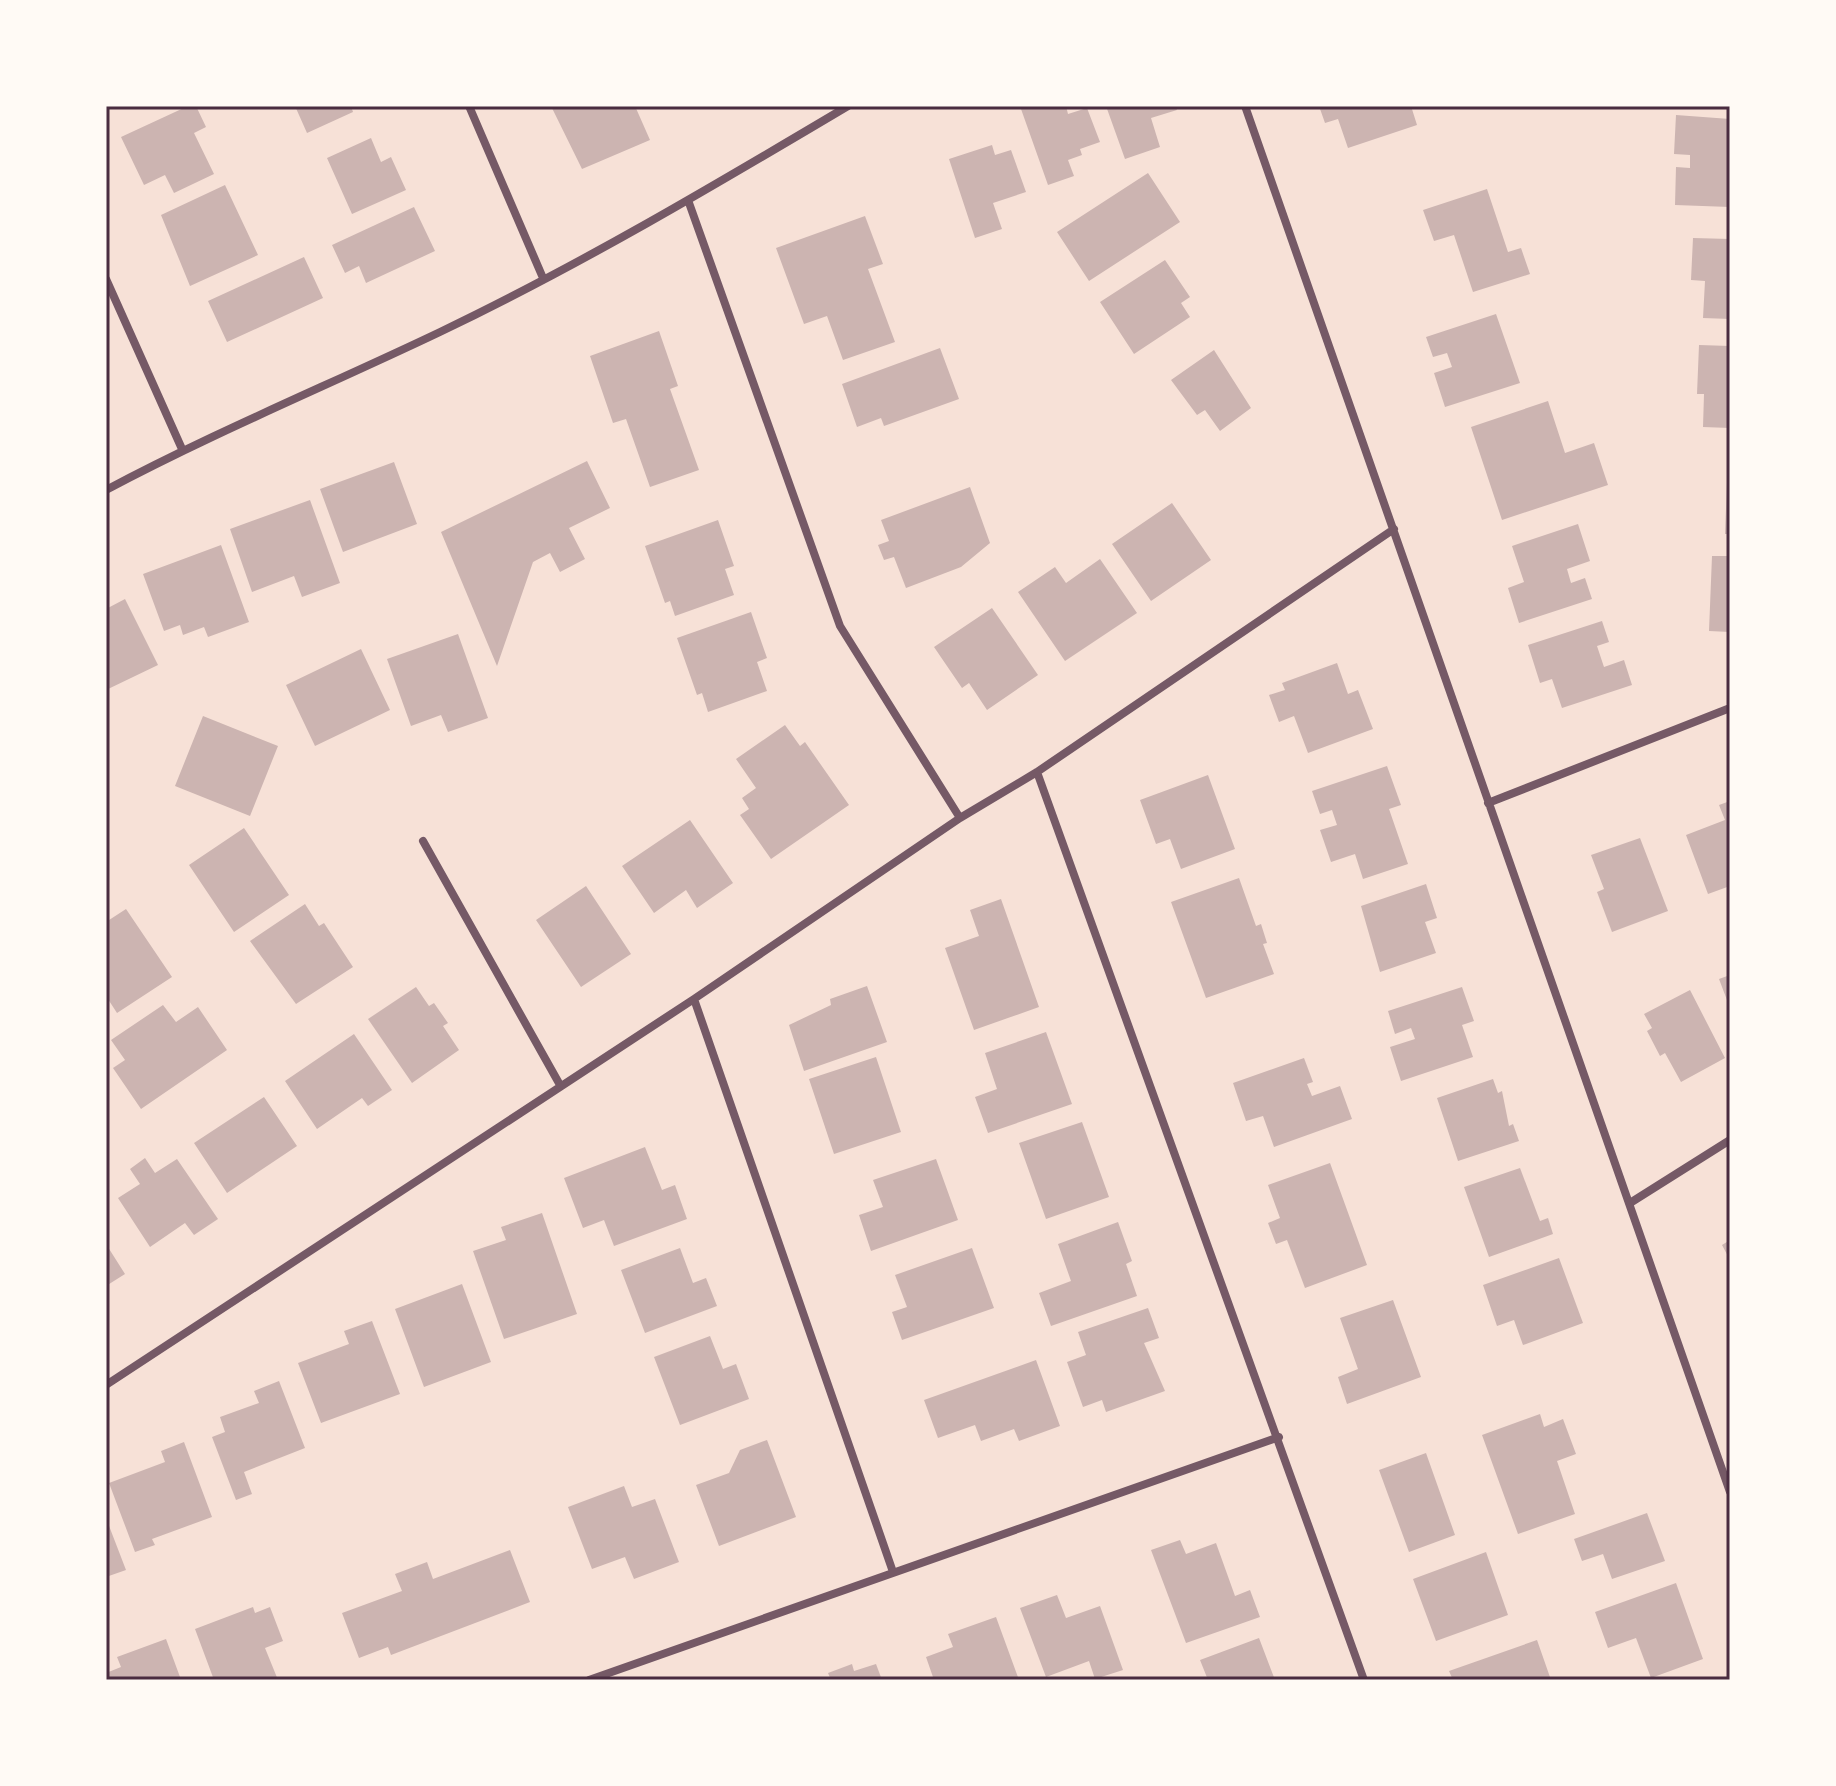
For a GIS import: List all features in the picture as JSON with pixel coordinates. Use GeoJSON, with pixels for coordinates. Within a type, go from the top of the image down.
{"type":"FeatureCollection","features":[{"type":"Feature","properties":{"kind":"street"},"geometry":{"type":"LineString","coordinates":[[469,106],[543,278]]}},
{"type":"Feature","properties":{"kind":"street"},"geometry":{"type":"LineString","coordinates":[[106,490],[182,449],[442,331],[688,200],[848,106]]}},
{"type":"Feature","properties":{"kind":"street"},"geometry":{"type":"LineString","coordinates":[[1245,106],[1730,1492]]}},
{"type":"Feature","properties":{"kind":"street"},"geometry":{"type":"LineString","coordinates":[[688,200],[840,626],[960,818]]}},
{"type":"Feature","properties":{"kind":"street"},"geometry":{"type":"LineString","coordinates":[[106,279],[182,449]]}},
{"type":"Feature","properties":{"kind":"street"},"geometry":{"type":"LineString","coordinates":[[106,1385],[694,999],[960,818],[1037,772],[1394,529]]}},
{"type":"Feature","properties":{"kind":"street"},"geometry":{"type":"LineString","coordinates":[[1488,803],[1730,708]]}},
{"type":"Feature","properties":{"kind":"street"},"geometry":{"type":"LineString","coordinates":[[1037,772],[1364,1680]]}},
{"type":"Feature","properties":{"kind":"street"},"geometry":{"type":"LineString","coordinates":[[423,841],[560,1085]]}},
{"type":"Feature","properties":{"kind":"street"},"geometry":{"type":"LineString","coordinates":[[694,999],[893,1572]]}},
{"type":"Feature","properties":{"kind":"street"},"geometry":{"type":"LineString","coordinates":[[1630,1203],[1730,1140]]}},
{"type":"Feature","properties":{"kind":"street"},"geometry":{"type":"LineString","coordinates":[[589,1680],[1279,1437]]}},
{"type":"Feature","properties":{"kind":"building"},"geometry":{"type":"Polygon","coordinates":[[[188,106],[196,106],[206,127],[194,133],[214,174],[174,193],[165,175],[144,185],[121,137],[188,106]]]}},
{"type":"Feature","properties":{"kind":"building"},"geometry":{"type":"Polygon","coordinates":[[[295,106],[351,106],[353,112],[307,133],[295,106]]]}},
{"type":"Feature","properties":{"kind":"building"},"geometry":{"type":"Polygon","coordinates":[[[551,106],[635,106],[650,140],[582,169],[551,106]]]}},
{"type":"Feature","properties":{"kind":"building"},"geometry":{"type":"Polygon","coordinates":[[[1066,106],[1068,114],[1087,108],[1100,142],[1080,149],[1082,155],[1068,160],[1074,176],[1048,185],[1021,109],[1066,106]]]}},
{"type":"Feature","properties":{"kind":"building"},"geometry":{"type":"Polygon","coordinates":[[[1106,106],[1175,106],[1177,110],[1151,118],[1160,147],[1125,159],[1106,106]]]}},
{"type":"Feature","properties":{"kind":"building"},"geometry":{"type":"Polygon","coordinates":[[[1319,106],[1411,106],[1417,125],[1348,148],[1338,119],[1325,123],[1319,106]]]}},
{"type":"Feature","properties":{"kind":"building"},"geometry":{"type":"Polygon","coordinates":[[[1676,115],[1730,119],[1730,207],[1675,205],[1676,167],[1690,168],[1690,155],[1674,154],[1676,115]]]}},
{"type":"Feature","properties":{"kind":"building"},"geometry":{"type":"Polygon","coordinates":[[[371,138],[381,162],[391,157],[406,190],[352,214],[327,158],[371,138]]]}},
{"type":"Feature","properties":{"kind":"building"},"geometry":{"type":"Polygon","coordinates":[[[992,145],[995,155],[1011,150],[1026,192],[993,203],[1002,229],[975,238],[949,159],[992,145]]]}},
{"type":"Feature","properties":{"kind":"building"},"geometry":{"type":"Polygon","coordinates":[[[1148,173],[1180,222],[1089,281],[1057,232],[1148,173]]]}},
{"type":"Feature","properties":{"kind":"building"},"geometry":{"type":"Polygon","coordinates":[[[225,185],[258,255],[190,286],[161,215],[225,185]]]}},
{"type":"Feature","properties":{"kind":"building"},"geometry":{"type":"Polygon","coordinates":[[[1487,189],[1508,252],[1521,248],[1530,274],[1473,292],[1454,235],[1434,241],[1423,210],[1487,189]]]}},
{"type":"Feature","properties":{"kind":"building"},"geometry":{"type":"Polygon","coordinates":[[[414,207],[435,251],[366,283],[359,266],[345,273],[332,245],[414,207]]]}},
{"type":"Feature","properties":{"kind":"building"},"geometry":{"type":"Polygon","coordinates":[[[865,216],[883,264],[868,269],[895,342],[843,360],[827,316],[804,324],[776,248],[865,216]]]}},
{"type":"Feature","properties":{"kind":"building"},"geometry":{"type":"Polygon","coordinates":[[[1693,238],[1730,239],[1730,319],[1703,318],[1705,281],[1691,280],[1693,238]]]}},
{"type":"Feature","properties":{"kind":"building"},"geometry":{"type":"Polygon","coordinates":[[[304,257],[323,298],[227,342],[208,301],[304,257]]]}},
{"type":"Feature","properties":{"kind":"building"},"geometry":{"type":"Polygon","coordinates":[[[1165,260],[1190,297],[1181,303],[1190,317],[1134,354],[1100,302],[1165,260]]]}},
{"type":"Feature","properties":{"kind":"building"},"geometry":{"type":"Polygon","coordinates":[[[1496,314],[1520,383],[1445,407],[1434,373],[1452,367],[1447,353],[1433,357],[1426,337],[1496,314]]]}},
{"type":"Feature","properties":{"kind":"building"},"geometry":{"type":"Polygon","coordinates":[[[659,331],[678,386],[670,389],[699,470],[650,487],[626,419],[613,423],[590,356],[659,331]]]}},
{"type":"Feature","properties":{"kind":"building"},"geometry":{"type":"Polygon","coordinates":[[[1699,345],[1730,346],[1730,428],[1703,427],[1704,394],[1697,394],[1699,345]]]}},
{"type":"Feature","properties":{"kind":"building"},"geometry":{"type":"Polygon","coordinates":[[[940,348],[959,399],[884,426],[881,418],[857,427],[842,384],[940,348]]]}},
{"type":"Feature","properties":{"kind":"building"},"geometry":{"type":"Polygon","coordinates":[[[1214,350],[1251,408],[1220,431],[1205,410],[1197,415],[1171,380],[1214,350]]]}},
{"type":"Feature","properties":{"kind":"building"},"geometry":{"type":"Polygon","coordinates":[[[1548,401],[1565,453],[1594,443],[1608,485],[1502,520],[1471,427],[1548,401]]]}},
{"type":"Feature","properties":{"kind":"building"},"geometry":{"type":"Polygon","coordinates":[[[587,461],[610,508],[569,528],[585,559],[560,572],[550,553],[533,562],[497,666],[441,532],[587,461]]]}},
{"type":"Feature","properties":{"kind":"building"},"geometry":{"type":"Polygon","coordinates":[[[394,462],[417,524],[343,552],[320,489],[394,462]]]}},
{"type":"Feature","properties":{"kind":"building"},"geometry":{"type":"Polygon","coordinates":[[[1727,483],[1730,483],[1730,534],[1725,534],[1727,483]]]}},
{"type":"Feature","properties":{"kind":"building"},"geometry":{"type":"Polygon","coordinates":[[[970,487],[990,543],[961,567],[906,588],[894,557],[884,560],[878,545],[889,541],[881,520],[970,487]]]}},
{"type":"Feature","properties":{"kind":"building"},"geometry":{"type":"Polygon","coordinates":[[[310,500],[340,583],[302,597],[294,576],[252,592],[230,529],[310,500]]]}},
{"type":"Feature","properties":{"kind":"building"},"geometry":{"type":"Polygon","coordinates":[[[1172,503],[1211,560],[1151,601],[1112,544],[1172,503]]]}},
{"type":"Feature","properties":{"kind":"building"},"geometry":{"type":"Polygon","coordinates":[[[718,520],[734,566],[725,569],[734,595],[675,616],[670,601],[665,603],[645,546],[718,520]]]}},
{"type":"Feature","properties":{"kind":"building"},"geometry":{"type":"Polygon","coordinates":[[[1578,524],[1590,561],[1567,569],[1571,583],[1585,578],[1592,599],[1519,623],[1508,588],[1524,582],[1512,546],[1578,524]]]}},
{"type":"Feature","properties":{"kind":"building"},"geometry":{"type":"Polygon","coordinates":[[[221,545],[249,622],[208,637],[204,627],[183,635],[180,625],[164,631],[143,574],[221,545]]]}},
{"type":"Feature","properties":{"kind":"building"},"geometry":{"type":"Polygon","coordinates":[[[1712,556],[1730,556],[1730,632],[1709,631],[1712,556]]]}},
{"type":"Feature","properties":{"kind":"building"},"geometry":{"type":"Polygon","coordinates":[[[1100,559],[1137,613],[1065,661],[1018,592],[1055,567],[1066,583],[1100,559]]]}},
{"type":"Feature","properties":{"kind":"building"},"geometry":{"type":"Polygon","coordinates":[[[125,599],[158,665],[106,690],[106,609],[125,599]]]}},
{"type":"Feature","properties":{"kind":"building"},"geometry":{"type":"Polygon","coordinates":[[[992,608],[1038,675],[987,710],[969,683],[962,688],[934,647],[992,608]]]}},
{"type":"Feature","properties":{"kind":"building"},"geometry":{"type":"Polygon","coordinates":[[[751,612],[767,658],[757,662],[767,691],[708,712],[702,693],[697,695],[677,638],[751,612]]]}},
{"type":"Feature","properties":{"kind":"building"},"geometry":{"type":"Polygon","coordinates":[[[1602,621],[1609,642],[1597,646],[1604,667],[1624,660],[1632,685],[1562,708],[1552,679],[1540,683],[1528,645],[1602,621]]]}},
{"type":"Feature","properties":{"kind":"building"},"geometry":{"type":"Polygon","coordinates":[[[458,634],[488,718],[448,732],[441,715],[411,726],[387,659],[458,634]]]}},
{"type":"Feature","properties":{"kind":"building"},"geometry":{"type":"Polygon","coordinates":[[[361,649],[390,710],[315,746],[286,685],[361,649]]]}},
{"type":"Feature","properties":{"kind":"building"},"geometry":{"type":"Polygon","coordinates":[[[1337,663],[1348,694],[1358,690],[1373,729],[1308,753],[1294,716],[1279,722],[1269,695],[1285,690],[1282,683],[1337,663]]]}},
{"type":"Feature","properties":{"kind":"building"},"geometry":{"type":"Polygon","coordinates":[[[203,716],[278,746],[250,816],[175,786],[203,716]]]}},
{"type":"Feature","properties":{"kind":"building"},"geometry":{"type":"Polygon","coordinates":[[[785,725],[800,746],[805,742],[849,805],[771,859],[740,815],[749,809],[742,798],[756,788],[736,759],[785,725]]]}},
{"type":"Feature","properties":{"kind":"building"},"geometry":{"type":"Polygon","coordinates":[[[1387,766],[1401,805],[1389,809],[1408,864],[1363,879],[1355,854],[1331,862],[1320,830],[1337,825],[1332,810],[1320,814],[1312,791],[1387,766]]]}},
{"type":"Feature","properties":{"kind":"building"},"geometry":{"type":"Polygon","coordinates":[[[1208,775],[1235,849],[1181,869],[1170,839],[1156,844],[1140,800],[1208,775]]]}},
{"type":"Feature","properties":{"kind":"building"},"geometry":{"type":"Polygon","coordinates":[[[1730,801],[1730,886],[1708,894],[1686,835],[1725,820],[1719,805],[1730,801]]]}},
{"type":"Feature","properties":{"kind":"building"},"geometry":{"type":"Polygon","coordinates":[[[690,820],[733,883],[697,908],[686,890],[654,913],[622,866],[690,820]]]}},
{"type":"Feature","properties":{"kind":"building"},"geometry":{"type":"Polygon","coordinates":[[[244,828],[289,895],[234,932],[189,865],[244,828]]]}},
{"type":"Feature","properties":{"kind":"building"},"geometry":{"type":"Polygon","coordinates":[[[1640,838],[1668,911],[1612,932],[1597,892],[1604,889],[1591,855],[1640,838]]]}},
{"type":"Feature","properties":{"kind":"building"},"geometry":{"type":"Polygon","coordinates":[[[1239,878],[1256,926],[1261,924],[1267,943],[1263,944],[1274,974],[1206,998],[1171,902],[1239,878]]]}},
{"type":"Feature","properties":{"kind":"building"},"geometry":{"type":"Polygon","coordinates":[[[1426,884],[1437,918],[1425,922],[1436,953],[1380,972],[1361,906],[1426,884]]]}},
{"type":"Feature","properties":{"kind":"building"},"geometry":{"type":"Polygon","coordinates":[[[586,886],[631,954],[581,987],[536,920],[586,886]]]}},
{"type":"Feature","properties":{"kind":"building"},"geometry":{"type":"Polygon","coordinates":[[[1001,899],[1039,1007],[974,1030],[945,948],[979,936],[970,910],[1001,899]]]}},
{"type":"Feature","properties":{"kind":"building"},"geometry":{"type":"Polygon","coordinates":[[[305,904],[319,926],[324,923],[353,967],[296,1004],[250,941],[305,904]]]}},
{"type":"Feature","properties":{"kind":"building"},"geometry":{"type":"Polygon","coordinates":[[[126,909],[172,977],[117,1013],[106,996],[106,922],[126,909]]]}},
{"type":"Feature","properties":{"kind":"building"},"geometry":{"type":"Polygon","coordinates":[[[1730,975],[1730,1008],[1719,979],[1730,975]]]}},
{"type":"Feature","properties":{"kind":"building"},"geometry":{"type":"Polygon","coordinates":[[[867,986],[887,1042],[804,1071],[789,1025],[831,1005],[830,999],[867,986]]]}},
{"type":"Feature","properties":{"kind":"building"},"geometry":{"type":"Polygon","coordinates":[[[416,987],[429,1006],[434,1003],[448,1023],[443,1026],[459,1050],[412,1083],[368,1019],[416,987]]]}},
{"type":"Feature","properties":{"kind":"building"},"geometry":{"type":"Polygon","coordinates":[[[1462,987],[1474,1021],[1462,1025],[1473,1057],[1401,1081],[1390,1047],[1415,1039],[1411,1028],[1395,1034],[1388,1011],[1462,987]]]}},
{"type":"Feature","properties":{"kind":"building"},"geometry":{"type":"Polygon","coordinates":[[[1690,990],[1725,1058],[1681,1082],[1665,1053],[1660,1056],[1647,1031],[1652,1028],[1644,1014],[1690,990]]]}},
{"type":"Feature","properties":{"kind":"building"},"geometry":{"type":"Polygon","coordinates":[[[163,1005],[176,1022],[198,1007],[227,1050],[141,1109],[113,1068],[125,1060],[111,1040],[163,1005]]]}},
{"type":"Feature","properties":{"kind":"building"},"geometry":{"type":"Polygon","coordinates":[[[1046,1032],[1072,1104],[988,1133],[975,1097],[997,1089],[985,1053],[1046,1032]]]}},
{"type":"Feature","properties":{"kind":"building"},"geometry":{"type":"Polygon","coordinates":[[[354,1034],[392,1090],[368,1106],[362,1098],[317,1129],[285,1081],[354,1034]]]}},
{"type":"Feature","properties":{"kind":"building"},"geometry":{"type":"Polygon","coordinates":[[[876,1057],[901,1132],[834,1154],[809,1079],[876,1057]]]}},
{"type":"Feature","properties":{"kind":"building"},"geometry":{"type":"Polygon","coordinates":[[[1304,1058],[1313,1082],[1307,1084],[1312,1096],[1340,1086],[1352,1119],[1274,1147],[1263,1116],[1246,1121],[1233,1083],[1304,1058]]]}},
{"type":"Feature","properties":{"kind":"building"},"geometry":{"type":"Polygon","coordinates":[[[1493,1079],[1498,1093],[1502,1091],[1509,1126],[1513,1124],[1519,1141],[1458,1161],[1437,1098],[1493,1079]]]}},
{"type":"Feature","properties":{"kind":"building"},"geometry":{"type":"Polygon","coordinates":[[[264,1097],[297,1146],[227,1193],[194,1143],[264,1097]]]}},
{"type":"Feature","properties":{"kind":"building"},"geometry":{"type":"Polygon","coordinates":[[[1082,1122],[1109,1197],[1046,1219],[1019,1143],[1082,1122]]]}},
{"type":"Feature","properties":{"kind":"building"},"geometry":{"type":"Polygon","coordinates":[[[645,1147],[662,1190],[675,1185],[687,1219],[614,1246],[604,1220],[583,1228],[564,1178],[645,1147]]]}},
{"type":"Feature","properties":{"kind":"building"},"geometry":{"type":"Polygon","coordinates":[[[145,1158],[155,1173],[177,1159],[218,1219],[194,1235],[185,1223],[150,1247],[118,1198],[140,1184],[130,1169],[145,1158]]]}},
{"type":"Feature","properties":{"kind":"building"},"geometry":{"type":"Polygon","coordinates":[[[936,1159],[958,1220],[871,1251],[859,1215],[883,1207],[873,1180],[936,1159]]]}},
{"type":"Feature","properties":{"kind":"building"},"geometry":{"type":"Polygon","coordinates":[[[1330,1163],[1367,1265],[1305,1288],[1287,1240],[1276,1244],[1268,1223],[1280,1218],[1268,1185],[1330,1163]]]}},
{"type":"Feature","properties":{"kind":"building"},"geometry":{"type":"Polygon","coordinates":[[[1520,1168],[1540,1221],[1548,1218],[1553,1234],[1489,1257],[1464,1187],[1520,1168]]]}},
{"type":"Feature","properties":{"kind":"building"},"geometry":{"type":"Polygon","coordinates":[[[542,1213],[577,1314],[504,1339],[473,1251],[506,1240],[501,1227],[542,1213]]]}},
{"type":"Feature","properties":{"kind":"building"},"geometry":{"type":"Polygon","coordinates":[[[1118,1222],[1132,1261],[1126,1264],[1137,1296],[1051,1326],[1039,1293],[1071,1281],[1058,1244],[1118,1222]]]}},
{"type":"Feature","properties":{"kind":"building"},"geometry":{"type":"Polygon","coordinates":[[[1730,1240],[1730,1260],[1722,1245],[1730,1240]]]}},
{"type":"Feature","properties":{"kind":"building"},"geometry":{"type":"Polygon","coordinates":[[[106,1244],[125,1274],[106,1286],[106,1244]]]}},
{"type":"Feature","properties":{"kind":"building"},"geometry":{"type":"Polygon","coordinates":[[[680,1248],[693,1283],[706,1278],[717,1306],[645,1333],[621,1270],[680,1248]]]}},
{"type":"Feature","properties":{"kind":"building"},"geometry":{"type":"Polygon","coordinates":[[[972,1248],[994,1308],[902,1340],[892,1312],[907,1307],[895,1275],[972,1248]]]}},
{"type":"Feature","properties":{"kind":"building"},"geometry":{"type":"Polygon","coordinates":[[[1559,1258],[1583,1323],[1523,1345],[1514,1320],[1497,1326],[1483,1285],[1559,1258]]]}},
{"type":"Feature","properties":{"kind":"building"},"geometry":{"type":"Polygon","coordinates":[[[462,1284],[491,1362],[424,1387],[395,1309],[462,1284]]]}},
{"type":"Feature","properties":{"kind":"building"},"geometry":{"type":"Polygon","coordinates":[[[1393,1300],[1421,1377],[1347,1404],[1338,1377],[1358,1369],[1340,1318],[1393,1300]]]}},
{"type":"Feature","properties":{"kind":"building"},"geometry":{"type":"Polygon","coordinates":[[[1148,1308],[1159,1338],[1144,1343],[1165,1391],[1106,1412],[1102,1400],[1083,1407],[1067,1362],[1086,1355],[1078,1332],[1148,1308]]]}},
{"type":"Feature","properties":{"kind":"building"},"geometry":{"type":"Polygon","coordinates":[[[372,1321],[400,1394],[321,1423],[298,1363],[349,1344],[344,1331],[372,1321]]]}},
{"type":"Feature","properties":{"kind":"building"},"geometry":{"type":"Polygon","coordinates":[[[710,1336],[723,1369],[736,1364],[749,1399],[680,1425],[654,1357],[710,1336]]]}},
{"type":"Feature","properties":{"kind":"building"},"geometry":{"type":"Polygon","coordinates":[[[1036,1360],[1060,1426],[1019,1441],[1014,1429],[981,1441],[975,1425],[938,1438],[924,1400],[1036,1360]]]}},
{"type":"Feature","properties":{"kind":"building"},"geometry":{"type":"Polygon","coordinates":[[[279,1381],[305,1448],[244,1472],[252,1494],[236,1500],[212,1437],[225,1432],[220,1417],[259,1403],[254,1391],[279,1381]]]}},
{"type":"Feature","properties":{"kind":"building"},"geometry":{"type":"Polygon","coordinates":[[[1540,1414],[1544,1427],[1563,1419],[1576,1454],[1557,1461],[1575,1514],[1518,1534],[1482,1435],[1540,1414]]]}},
{"type":"Feature","properties":{"kind":"building"},"geometry":{"type":"Polygon","coordinates":[[[767,1440],[796,1517],[719,1546],[696,1485],[729,1473],[740,1450],[767,1440]]]}},
{"type":"Feature","properties":{"kind":"building"},"geometry":{"type":"Polygon","coordinates":[[[184,1442],[212,1517],[152,1539],[155,1545],[135,1552],[109,1483],[165,1462],[161,1451],[184,1442]]]}},
{"type":"Feature","properties":{"kind":"building"},"geometry":{"type":"Polygon","coordinates":[[[1426,1453],[1455,1535],[1409,1552],[1379,1470],[1426,1453]]]}},
{"type":"Feature","properties":{"kind":"building"},"geometry":{"type":"Polygon","coordinates":[[[624,1486],[632,1507],[655,1499],[679,1562],[634,1579],[625,1557],[592,1569],[568,1507],[624,1486]]]}},
{"type":"Feature","properties":{"kind":"building"},"geometry":{"type":"Polygon","coordinates":[[[1647,1513],[1665,1561],[1612,1579],[1603,1554],[1582,1561],[1574,1539],[1647,1513]]]}},
{"type":"Feature","properties":{"kind":"building"},"geometry":{"type":"Polygon","coordinates":[[[106,1518],[126,1570],[106,1577],[106,1518]]]}},
{"type":"Feature","properties":{"kind":"building"},"geometry":{"type":"Polygon","coordinates":[[[1180,1540],[1186,1554],[1216,1543],[1235,1596],[1250,1590],[1260,1617],[1186,1643],[1151,1550],[1180,1540]]]}},
{"type":"Feature","properties":{"kind":"building"},"geometry":{"type":"Polygon","coordinates":[[[510,1550],[530,1602],[391,1655],[388,1647],[359,1658],[342,1613],[402,1591],[395,1574],[427,1562],[433,1579],[510,1550]]]}},
{"type":"Feature","properties":{"kind":"building"},"geometry":{"type":"Polygon","coordinates":[[[1486,1552],[1508,1615],[1436,1641],[1413,1579],[1486,1552]]]}},
{"type":"Feature","properties":{"kind":"building"},"geometry":{"type":"Polygon","coordinates":[[[1676,1583],[1703,1659],[1651,1678],[1636,1638],[1608,1648],[1595,1612],[1676,1583]]]}},
{"type":"Feature","properties":{"kind":"building"},"geometry":{"type":"Polygon","coordinates":[[[1057,1595],[1066,1618],[1100,1606],[1123,1670],[1095,1679],[1089,1661],[1046,1677],[1020,1608],[1057,1595]]]}},
{"type":"Feature","properties":{"kind":"building"},"geometry":{"type":"Polygon","coordinates":[[[253,1607],[255,1613],[270,1607],[283,1641],[265,1648],[278,1680],[214,1680],[195,1629],[253,1607]]]}},
{"type":"Feature","properties":{"kind":"building"},"geometry":{"type":"Polygon","coordinates":[[[996,1617],[1019,1680],[934,1680],[926,1657],[953,1647],[948,1634],[996,1617]]]}},
{"type":"Feature","properties":{"kind":"building"},"geometry":{"type":"Polygon","coordinates":[[[1259,1638],[1275,1680],[1208,1680],[1200,1660],[1259,1638]]]}},
{"type":"Feature","properties":{"kind":"building"},"geometry":{"type":"Polygon","coordinates":[[[166,1639],[180,1677],[172,1680],[106,1680],[106,1673],[121,1667],[117,1657],[166,1639]]]}},
{"type":"Feature","properties":{"kind":"building"},"geometry":{"type":"Polygon","coordinates":[[[1537,1640],[1551,1680],[1453,1680],[1449,1671],[1537,1640]]]}},
{"type":"Feature","properties":{"kind":"building"},"geometry":{"type":"Polygon","coordinates":[[[852,1664],[854,1671],[876,1664],[882,1680],[831,1680],[828,1673],[852,1664]]]}}]}
